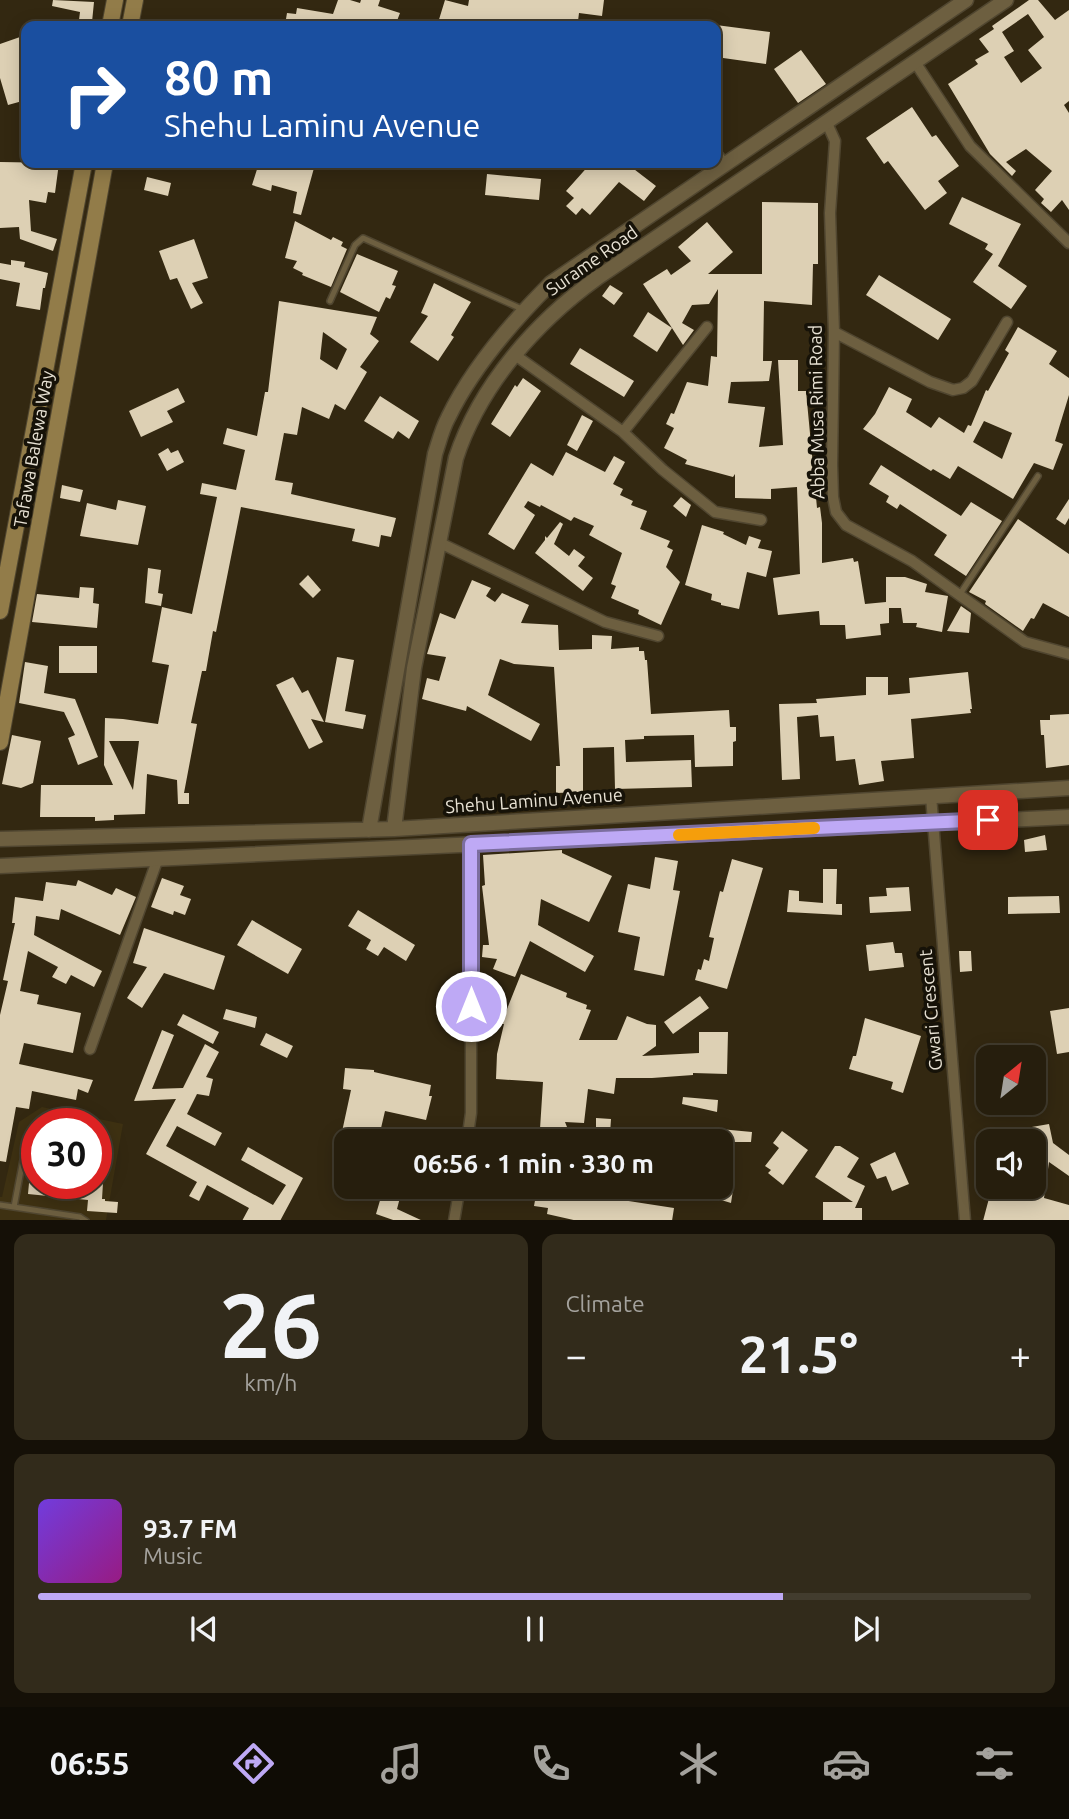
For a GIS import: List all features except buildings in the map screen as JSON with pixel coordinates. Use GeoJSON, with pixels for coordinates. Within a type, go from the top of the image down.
{"type":"FeatureCollection","features":[{"type":"Feature","properties":{"kind":"main road"},"geometry":{"type":"LineString","coordinates":[[111,21],[115,0]]}},
{"type":"Feature","properties":{"kind":"main road"},"geometry":{"type":"LineString","coordinates":[[131,21],[135,0]]}},
{"type":"Feature","properties":{"kind":"main road","name":"Tafawa Balewa Way"},"geometry":{"type":"LineString","coordinates":[[0,611],[83,168]]}},
{"type":"Feature","properties":{"kind":"main road","name":"Tafawa Balewa Way"},"geometry":{"type":"LineString","coordinates":[[0,742],[104,168]]}},
{"type":"Feature","properties":{"kind":"street","name":"Surame Road"},"geometry":{"type":"LineString","coordinates":[[721,167],[966,0]]}},
{"type":"Feature","properties":{"kind":"street","name":"Surame Road"},"geometry":{"type":"LineString","coordinates":[[394,829],[414,668],[456,458],[465,430],[515,355],[540,325],[568,298],[1006,0]]}},
{"type":"Feature","properties":{"kind":"street"},"geometry":{"type":"LineString","coordinates":[[915,62],[970,146],[1069,243]]}},
{"type":"Feature","properties":{"kind":"street","name":"Abba Musa Rimi Road"},"geometry":{"type":"LineString","coordinates":[[826,121],[835,141],[830,214],[834,332],[832,465],[836,512],[846,525],[912,561],[1025,642],[1069,654]]}},
{"type":"Feature","properties":{"kind":"street","name":"Surame Road"},"geometry":{"type":"LineString","coordinates":[[369,830],[435,454],[447,419],[464,391],[524,310],[551,283],[720,168]]}},
{"type":"Feature","properties":{"kind":"street"},"geometry":{"type":"LineString","coordinates":[[647,218],[659,238]]}},
{"type":"Feature","properties":{"kind":"street"},"geometry":{"type":"LineString","coordinates":[[834,332],[930,382],[953,390],[963,388],[972,381],[1007,322]]}},
{"type":"Feature","properties":{"kind":"street"},"geometry":{"type":"LineString","coordinates":[[622,432],[707,327]]}},
{"type":"Feature","properties":{"kind":"street"},"geometry":{"type":"LineString","coordinates":[[515,355],[622,432],[715,512],[761,520]]}},
{"type":"Feature","properties":{"kind":"street"},"geometry":{"type":"LineString","coordinates":[[438,542],[605,622],[658,636]]}},
{"type":"Feature","properties":{"kind":"street","name":"Shehu Laminu Avenue"},"geometry":{"type":"LineString","coordinates":[[0,839],[394,829],[1069,788]]}},
{"type":"Feature","properties":{"kind":"street","name":"Gwari Crescent"},"geometry":{"type":"LineString","coordinates":[[931,796],[965,1220]]}},
{"type":"Feature","properties":{"kind":"street"},"geometry":{"type":"LineString","coordinates":[[0,866],[1069,817]]}},
{"type":"Feature","properties":{"kind":"street"},"geometry":{"type":"LineString","coordinates":[[469,1129],[471,1113],[471,844]]}},
{"type":"Feature","properties":{"kind":"street"},"geometry":{"type":"LineString","coordinates":[[90,1049],[158,859]]}},
{"type":"Feature","properties":{"kind":"street"},"geometry":{"type":"LineString","coordinates":[[454,1220],[458,1199]]}},
{"type":"Feature","properties":{"kind":"lane"},"geometry":{"type":"LineString","coordinates":[[721,155],[727,163]]}},
{"type":"Feature","properties":{"kind":"lane"},"geometry":{"type":"LineString","coordinates":[[330,301],[355,245],[363,238],[524,310]]}},
{"type":"Feature","properties":{"kind":"lane"},"geometry":{"type":"LineString","coordinates":[[960,594],[1038,476]]}},
{"type":"Feature","properties":{"kind":"lane"},"geometry":{"type":"LineString","coordinates":[[14,1207],[21,1170]]}},
{"type":"Feature","properties":{"kind":"lane"},"geometry":{"type":"LineString","coordinates":[[0,1205],[86,1220]]}},
{"type":"Feature","properties":{"kind":"shaded area"},"geometry":{"type":"Polygon","coordinates":[[[21,1121],[21,1199],[110,1199],[106,1220],[0,1220],[0,1197],[19,1122],[21,1121]]]}},
{"type":"Feature","properties":{"kind":"shaded area"},"geometry":{"type":"Polygon","coordinates":[[[112,1122],[123,1124],[112,1186],[112,1122]]]}},
{"type":"Feature","properties":{"kind":"slow traffic"},"geometry":{"type":"LineString","coordinates":[[679,835],[814,828]]}},
{"type":"Feature","properties":{"kind":"route"},"geometry":{"type":"LineString","coordinates":[[471,1006],[471,844],[988,820]]}}]}
